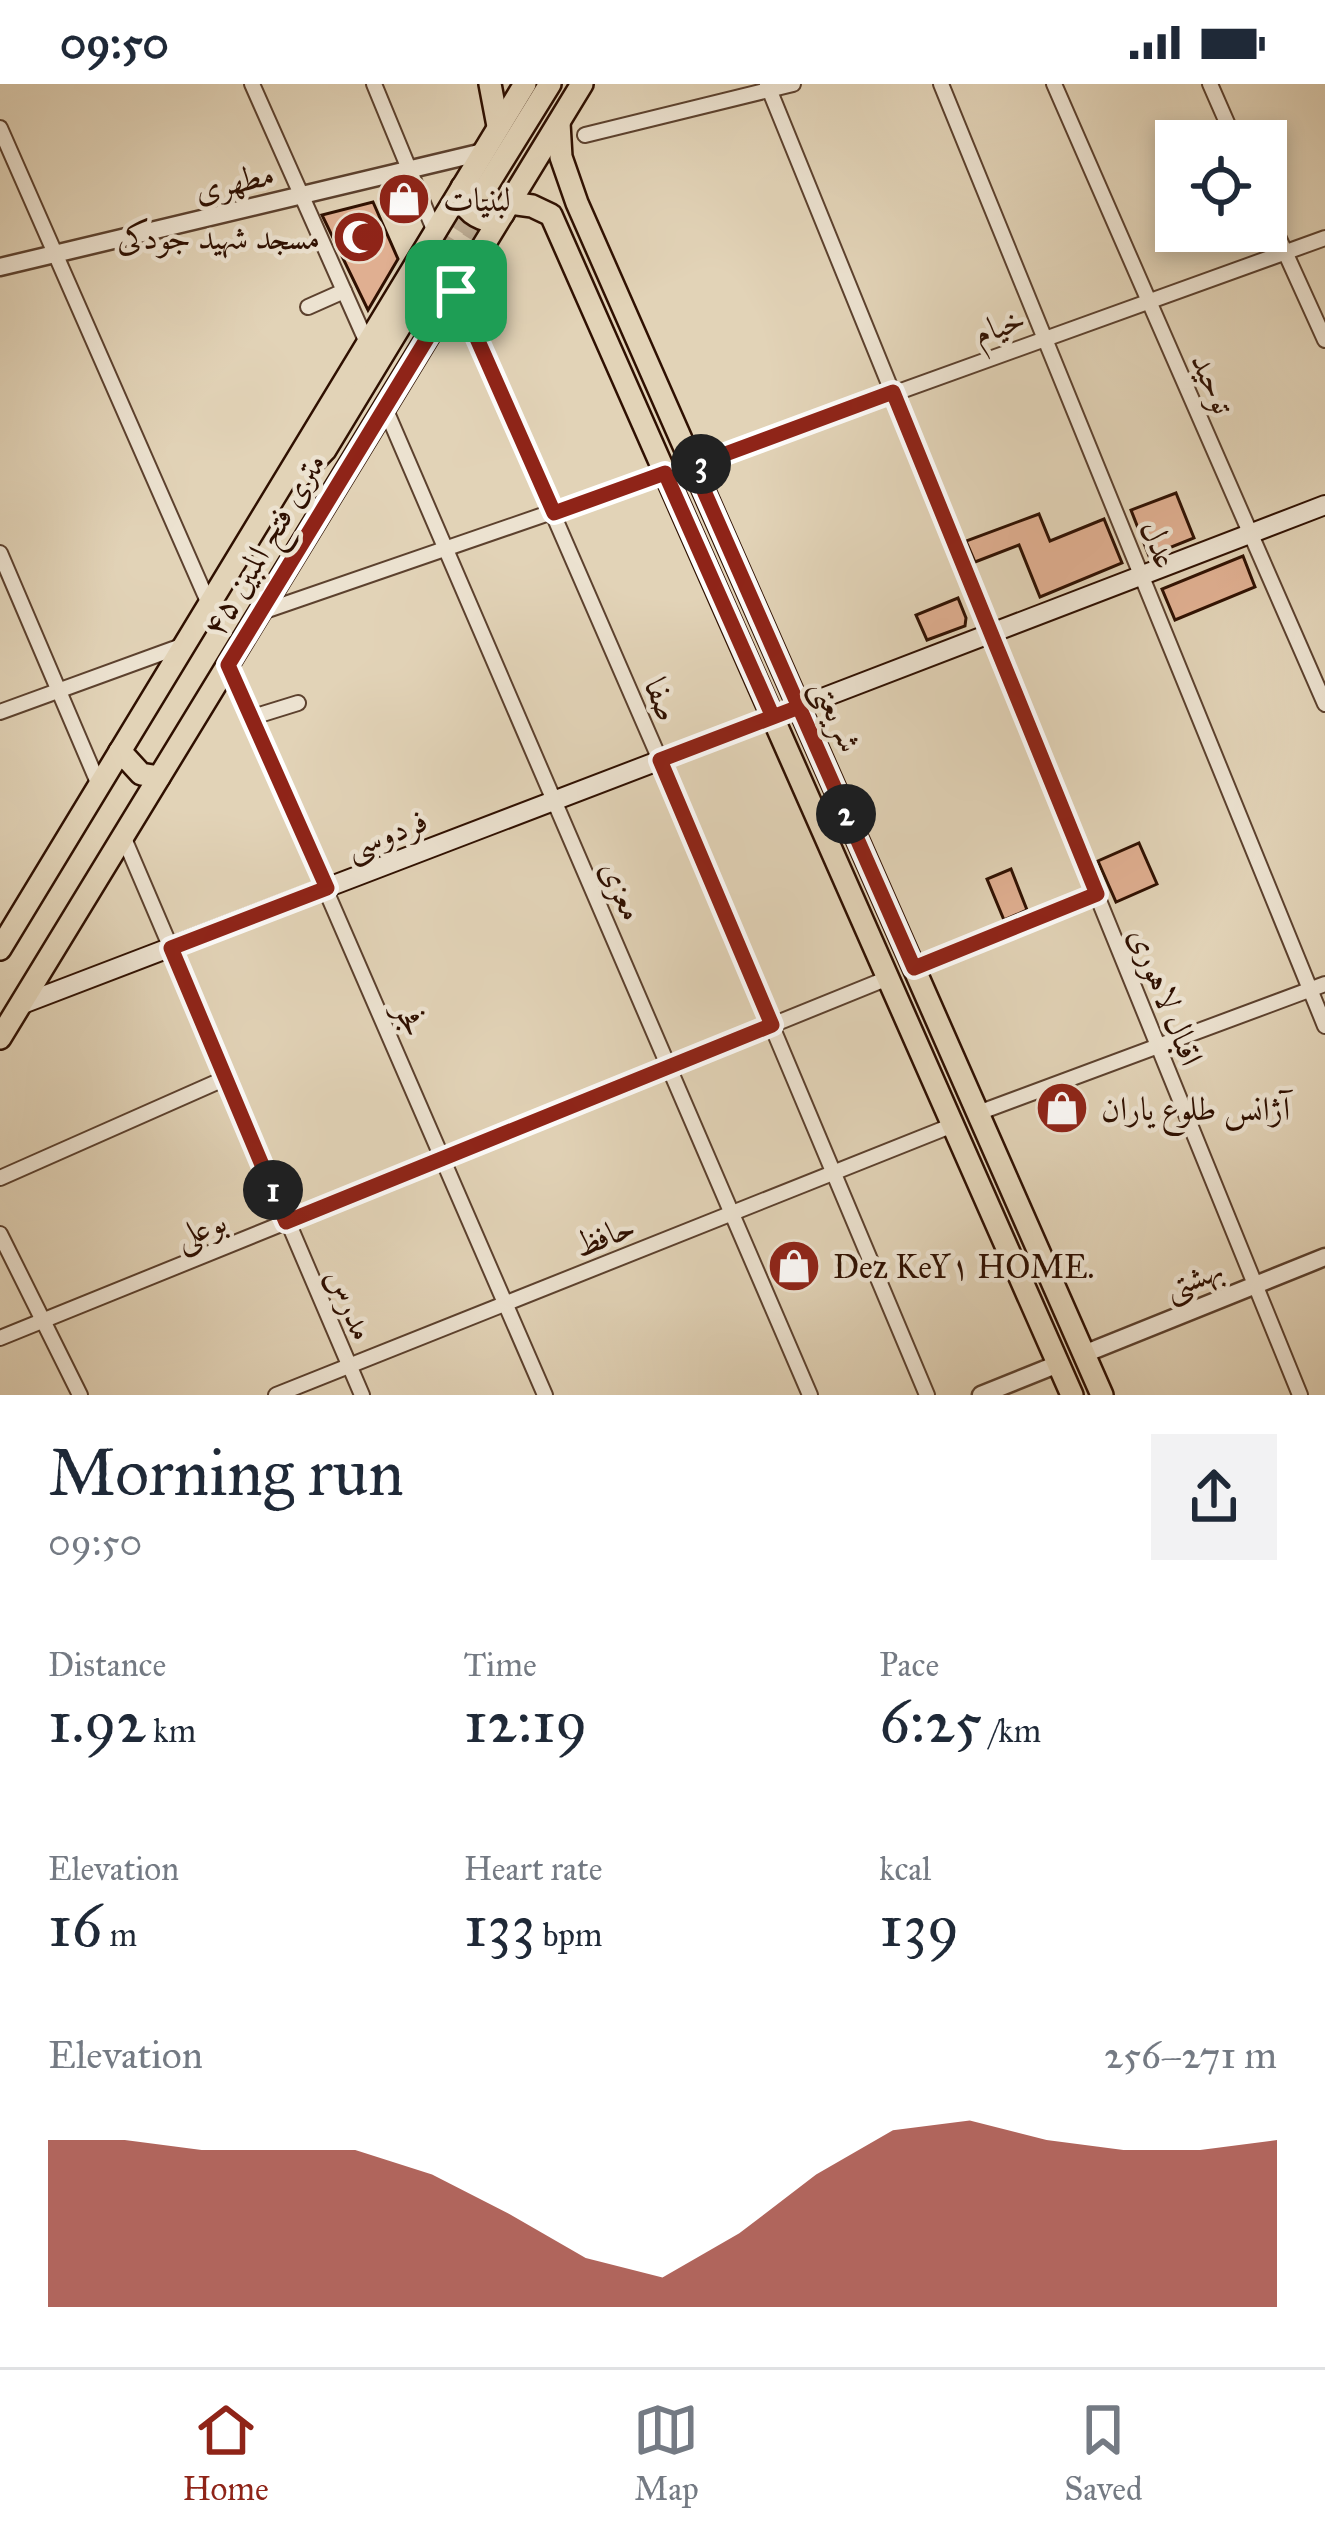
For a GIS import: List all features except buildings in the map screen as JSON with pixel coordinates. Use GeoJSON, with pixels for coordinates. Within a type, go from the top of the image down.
{"type":"FeatureCollection","features":[{"type":"Feature","properties":{"kind":"main road"},"geometry":{"type":"LineString","coordinates":[[490,84],[498,126]]}},
{"type":"Feature","properties":{"kind":"main road","name":"۴۵ متری فتح المبین"},"geometry":{"type":"LineString","coordinates":[[0,1038],[385,408],[447,261],[491,198],[483,152],[525,84]]}},
{"type":"Feature","properties":{"kind":"main road"},"geometry":{"type":"LineString","coordinates":[[491,198],[550,84]]}},
{"type":"Feature","properties":{"kind":"main road"},"geometry":{"type":"LineString","coordinates":[[491,198],[567,84]]}},
{"type":"Feature","properties":{"kind":"main road","name":"۴۵ متری فتح المبین"},"geometry":{"type":"LineString","coordinates":[[0,950],[368,345],[447,261],[491,198],[559,123],[582,84]]}},
{"type":"Feature","properties":{"kind":"main road","name":"شریعتی"},"geometry":{"type":"LineString","coordinates":[[559,123],[561,157],[577,203],[1102,1395]]}},
{"type":"Feature","properties":{"kind":"main road"},"geometry":{"type":"LineString","coordinates":[[491,198],[551,215],[553,204],[562,198],[577,203]]}},
{"type":"Feature","properties":{"kind":"main road","name":"شریعتی"},"geometry":{"type":"LineString","coordinates":[[551,215],[1072,1395]]}},
{"type":"Feature","properties":{"kind":"main road"},"geometry":{"type":"LineString","coordinates":[[274,502],[325,450],[447,261]]}},
{"type":"Feature","properties":{"kind":"main road"},"geometry":{"type":"LineString","coordinates":[[313,525],[337,459],[447,261]]}},
{"type":"Feature","properties":{"kind":"main road"},"geometry":{"type":"LineString","coordinates":[[773,717],[1325,506]]}},
{"type":"Feature","properties":{"kind":"main road","name":"فردوسی"},"geometry":{"type":"LineString","coordinates":[[20,1005],[773,717]]}},
{"type":"Feature","properties":{"kind":"main road"},"geometry":{"type":"LineString","coordinates":[[120,751],[140,774],[159,777]]}},
{"type":"Feature","properties":{"kind":"street"},"geometry":{"type":"LineString","coordinates":[[252,84],[368,345]]}},
{"type":"Feature","properties":{"kind":"street","name":"صفا"},"geometry":{"type":"LineString","coordinates":[[374,84],[927,1395]]}},
{"type":"Feature","properties":{"kind":"street"},"geometry":{"type":"LineString","coordinates":[[586,135],[794,84]]}},
{"type":"Feature","properties":{"kind":"street","name":"عدل"},"geometry":{"type":"LineString","coordinates":[[941,84],[1318,987],[1325,1026]]}},
{"type":"Feature","properties":{"kind":"street","name":"توحید"},"geometry":{"type":"LineString","coordinates":[[1054,84],[1325,704]]}},
{"type":"Feature","properties":{"kind":"street"},"geometry":{"type":"LineString","coordinates":[[1210,84],[1226,120]]}},
{"type":"Feature","properties":{"kind":"street","name":"اقبال لاهوری"},"geometry":{"type":"LineString","coordinates":[[769,87],[1300,1395]]}},
{"type":"Feature","properties":{"kind":"street"},"geometry":{"type":"LineString","coordinates":[[0,128],[209,604]]}},
{"type":"Feature","properties":{"kind":"street","name":"مطهری"},"geometry":{"type":"LineString","coordinates":[[0,267],[483,152]]}},
{"type":"Feature","properties":{"kind":"street","name":"خیام"},"geometry":{"type":"LineString","coordinates":[[1287,251],[1325,238]]}},
{"type":"Feature","properties":{"kind":"street"},"geometry":{"type":"LineString","coordinates":[[1285,252],[1325,340]]}},
{"type":"Feature","properties":{"kind":"street","name":"خیام"},"geometry":{"type":"LineString","coordinates":[[693,466],[1285,252]]}},
{"type":"Feature","properties":{"kind":"street"},"geometry":{"type":"LineString","coordinates":[[308,307],[344,291]]}},
{"type":"Feature","properties":{"kind":"street","name":"معزی"},"geometry":{"type":"LineString","coordinates":[[385,408],[810,1395]]}},
{"type":"Feature","properties":{"kind":"street"},"geometry":{"type":"LineString","coordinates":[[260,613],[665,473]]}},
{"type":"Feature","properties":{"kind":"street"},"geometry":{"type":"LineString","coordinates":[[0,553],[99,785]]}},
{"type":"Feature","properties":{"kind":"street"},"geometry":{"type":"LineString","coordinates":[[0,712],[184,645]]}},
{"type":"Feature","properties":{"kind":"street","name":"فجر"},"geometry":{"type":"LineString","coordinates":[[228,665],[545,1395]]}},
{"type":"Feature","properties":{"kind":"street"},"geometry":{"type":"LineString","coordinates":[[253,717],[298,703]]}},
{"type":"Feature","properties":{"kind":"street","name":"مدرس"},"geometry":{"type":"LineString","coordinates":[[123,836],[362,1395]]}},
{"type":"Feature","properties":{"kind":"street"},"geometry":{"type":"LineString","coordinates":[[914,968],[1097,894]]}},
{"type":"Feature","properties":{"kind":"street","name":"بوعلی"},"geometry":{"type":"LineString","coordinates":[[0,1338],[888,978]]}},
{"type":"Feature","properties":{"kind":"street"},"geometry":{"type":"LineString","coordinates":[[978,1113],[1318,987]]}},
{"type":"Feature","properties":{"kind":"street"},"geometry":{"type":"LineString","coordinates":[[0,1178],[226,1078]]}},
{"type":"Feature","properties":{"kind":"street","name":"حافظ"},"geometry":{"type":"LineString","coordinates":[[276,1395],[953,1124]]}},
{"type":"Feature","properties":{"kind":"street"},"geometry":{"type":"LineString","coordinates":[[0,1234],[80,1395]]}},
{"type":"Feature","properties":{"kind":"street","name":"بهشتی"},"geometry":{"type":"LineString","coordinates":[[1084,1354],[1325,1257]]}},
{"type":"Feature","properties":{"kind":"street"},"geometry":{"type":"LineString","coordinates":[[981,1395],[1058,1364]]}},
{"type":"Feature","properties":{"kind":"tunnel"},"geometry":{"type":"LineString","coordinates":[[442,257],[485,189]]}},
{"type":"Feature","properties":{"kind":"tunnel"},"geometry":{"type":"LineString","coordinates":[[455,266],[498,197]]}},
{"type":"Feature","properties":{"kind":"place","name":"لبنیات"},"geometry":{"type":"Point","coordinates":[404,199]}},
{"type":"Feature","properties":{"kind":"place","name":"مسجد شهید جودکی"},"geometry":{"type":"Point","coordinates":[359,237]}},
{"type":"Feature","properties":{"kind":"place","name":"آژانس طلوع یاران"},"geometry":{"type":"Point","coordinates":[1062,1108]}},
{"type":"Feature","properties":{"kind":"place","name":"Dez KeY۱ HOME."},"geometry":{"type":"Point","coordinates":[794,1266]}},
{"type":"Feature","properties":{"kind":"route"},"geometry":{"type":"LineString","coordinates":[[456,291],[228,665],[327,888],[171,948],[286,1222],[772,1025],[660,760],[799,707],[914,968],[1097,894],[893,392],[693,466],[799,707],[773,717],[665,473],[554,513],[456,291]]}}]}
